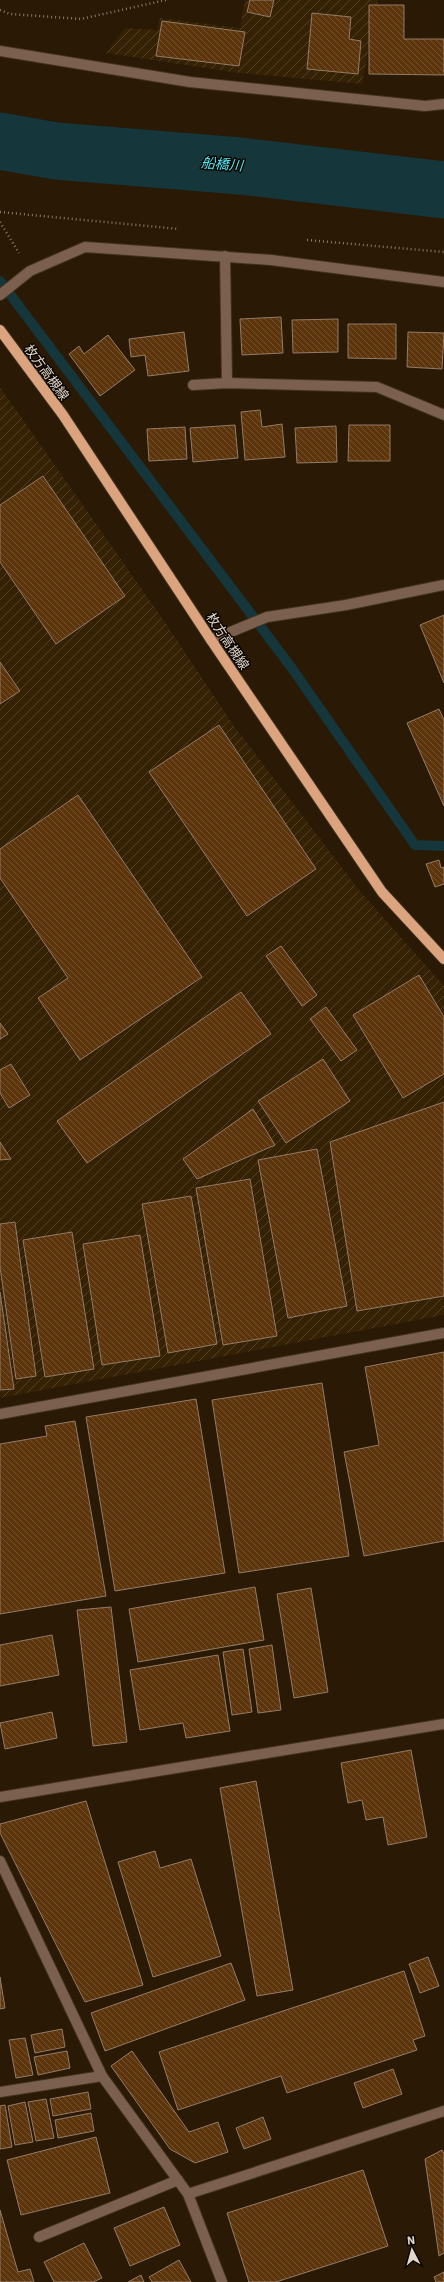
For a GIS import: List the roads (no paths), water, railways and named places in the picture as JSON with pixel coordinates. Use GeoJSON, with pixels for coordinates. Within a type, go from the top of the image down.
{"type":"FeatureCollection","features":[{"type":"Feature","properties":{"kind":"main road","name":"枚方高槻線"},"geometry":{"type":"LineString","coordinates":[[0,330],[63,415],[211,640],[382,892],[444,959]]}},
{"type":"Feature","properties":{"kind":"street"},"geometry":{"type":"LineString","coordinates":[[0,51],[190,82],[425,106],[444,104]]}},
{"type":"Feature","properties":{"kind":"street"},"geometry":{"type":"LineString","coordinates":[[0,295],[30,272],[85,247],[271,260],[444,282]]}},
{"type":"Feature","properties":{"kind":"street"},"geometry":{"type":"LineString","coordinates":[[225,256],[227,383]]}},
{"type":"Feature","properties":{"kind":"street"},"geometry":{"type":"LineString","coordinates":[[193,385],[227,383],[377,387],[444,416]]}},
{"type":"Feature","properties":{"kind":"street"},"geometry":{"type":"LineString","coordinates":[[211,640],[267,616],[346,604],[444,586]]}},
{"type":"Feature","properties":{"kind":"street"},"geometry":{"type":"LineString","coordinates":[[0,1414],[444,1334]]}},
{"type":"Feature","properties":{"kind":"street"},"geometry":{"type":"LineString","coordinates":[[0,1797],[444,1724]]}},
{"type":"Feature","properties":{"kind":"street"},"geometry":{"type":"LineString","coordinates":[[0,1861],[102,2076],[188,2194],[222,2282]]}},
{"type":"Feature","properties":{"kind":"street"},"geometry":{"type":"LineString","coordinates":[[0,2092],[102,2076]]}},
{"type":"Feature","properties":{"kind":"street"},"geometry":{"type":"LineString","coordinates":[[188,2194],[444,2111]]}},
{"type":"Feature","properties":{"kind":"street"},"geometry":{"type":"LineString","coordinates":[[39,2237],[178,2180]]}},
{"type":"Feature","properties":{"kind":"waterway","name":"船橋川"},"geometry":{"type":"LineString","coordinates":[[0,141],[56,151],[240,166],[444,190]]}},
{"type":"Feature","properties":{"kind":"waterway"},"geometry":{"type":"LineString","coordinates":[[0,281],[291,667],[415,845],[444,846]]}}]}
